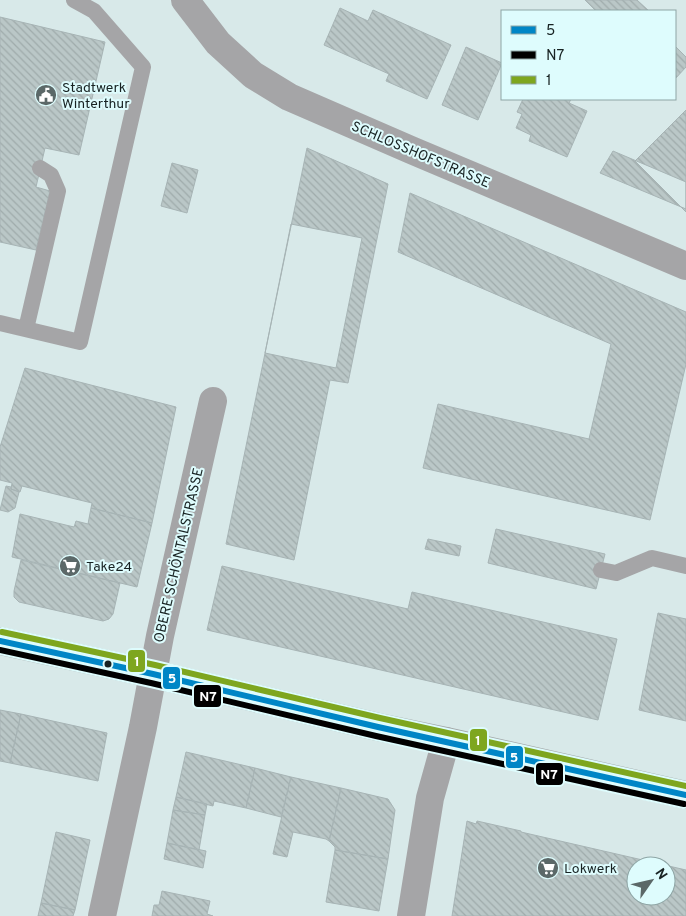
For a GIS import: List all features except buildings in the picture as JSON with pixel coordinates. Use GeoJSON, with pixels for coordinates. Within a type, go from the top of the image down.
{"type":"FeatureCollection","features":[{"type":"Feature","properties":{"kind":"main road"},"geometry":{"type":"LineString","coordinates":[[0,641],[686,795]]}},
{"type":"Feature","properties":{"kind":"street","name":"SCHLOSSHOFSTRASSE"},"geometry":{"type":"LineString","coordinates":[[185,0],[218,43],[253,74],[289,97],[686,266]]}},
{"type":"Feature","properties":{"kind":"street","name":"OBERE SCHÖNTALSTRASSE"},"geometry":{"type":"LineString","coordinates":[[102,916],[213,401]]}},
{"type":"Feature","properties":{"kind":"street"},"geometry":{"type":"LineString","coordinates":[[411,916],[430,798],[446,740]]}},
{"type":"Feature","properties":{"kind":"lane"},"geometry":{"type":"LineString","coordinates":[[0,323],[80,342],[143,66],[94,11],[74,0]]}},
{"type":"Feature","properties":{"kind":"lane"},"geometry":{"type":"LineString","coordinates":[[26,329],[58,191],[51,175],[40,168]]}},
{"type":"Feature","properties":{"kind":"lane"},"geometry":{"type":"LineString","coordinates":[[601,570],[616,573],[652,558],[686,566]]}},
{"type":"Feature","properties":{"kind":"transit line","name":"1"},"geometry":{"type":"LineString","coordinates":[[2,632],[686,786]]}},
{"type":"Feature","properties":{"kind":"transit line","name":"5"},"geometry":{"type":"LineString","coordinates":[[0,641],[686,795]]}},
{"type":"Feature","properties":{"kind":"transit line","name":"N7"},"geometry":{"type":"LineString","coordinates":[[0,650],[684,804]]}},
{"type":"Feature","properties":{"kind":"place","name":"Stadtwerk Winterthur"},"geometry":{"type":"Point","coordinates":[46,95]}},
{"type":"Feature","properties":{"kind":"place","name":"Take24"},"geometry":{"type":"Point","coordinates":[70,566]}},
{"type":"Feature","properties":{"kind":"place","name":"Lokwerk"},"geometry":{"type":"Point","coordinates":[548,868]}}]}
